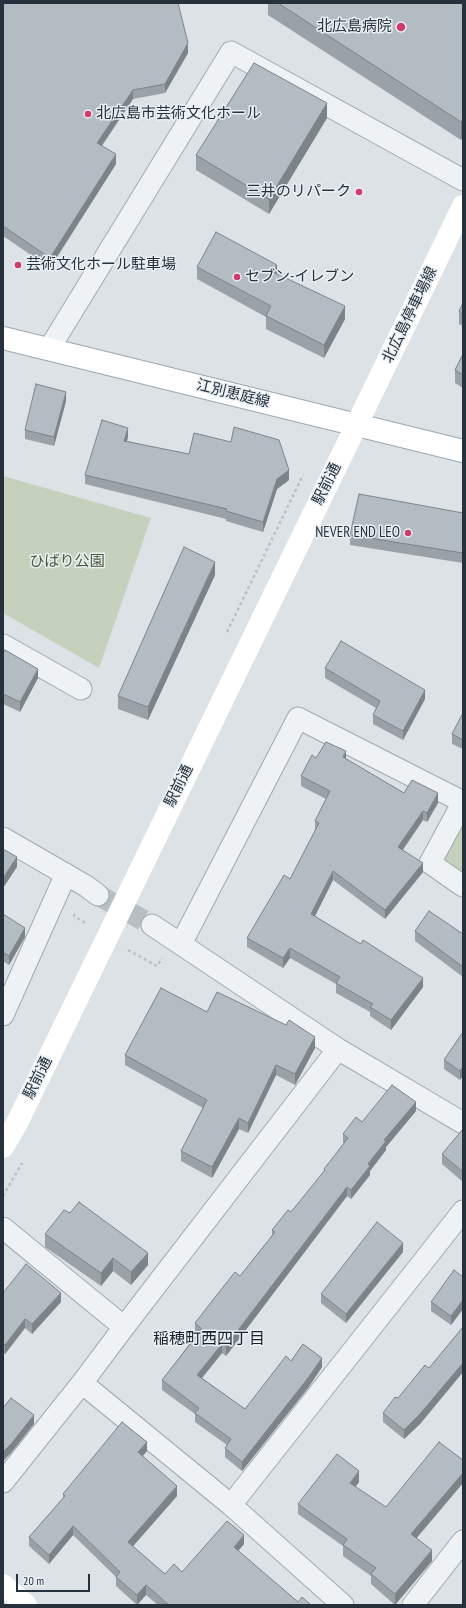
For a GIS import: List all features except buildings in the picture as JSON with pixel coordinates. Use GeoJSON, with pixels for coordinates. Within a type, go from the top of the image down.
{"type":"FeatureCollection","features":[{"type":"Feature","properties":{"kind":"street"},"geometry":{"type":"LineString","coordinates":[[49,349],[231,52],[463,180]]}},
{"type":"Feature","properties":{"kind":"street","name":"北広島停車場線"},"geometry":{"type":"LineString","coordinates":[[356,425],[463,206]]}},
{"type":"Feature","properties":{"kind":"street","name":"江別恵庭線"},"geometry":{"type":"LineString","coordinates":[[3,338],[463,450]]}},
{"type":"Feature","properties":{"kind":"street","name":"駅前通"},"geometry":{"type":"LineString","coordinates":[[3,1147],[16,1125],[356,425]]}},
{"type":"Feature","properties":{"kind":"street"},"geometry":{"type":"LineString","coordinates":[[3,645],[81,689]]}},
{"type":"Feature","properties":{"kind":"street"},"geometry":{"type":"LineString","coordinates":[[181,944],[298,718],[463,802],[430,863],[463,886]]}},
{"type":"Feature","properties":{"kind":"street"},"geometry":{"type":"LineString","coordinates":[[3,838],[66,874],[98,895]]}},
{"type":"Feature","properties":{"kind":"street"},"geometry":{"type":"LineString","coordinates":[[3,1015],[66,874]]}},
{"type":"Feature","properties":{"kind":"street"},"geometry":{"type":"LineString","coordinates":[[152,925],[338,1049],[463,1123]]}},
{"type":"Feature","properties":{"kind":"street"},"geometry":{"type":"LineString","coordinates":[[3,1482],[82,1383],[338,1049]]}},
{"type":"Feature","properties":{"kind":"street"},"geometry":{"type":"LineString","coordinates":[[231,1505],[463,1211]]}},
{"type":"Feature","properties":{"kind":"street"},"geometry":{"type":"LineString","coordinates":[[3,1228],[124,1327]]}},
{"type":"Feature","properties":{"kind":"street"},"geometry":{"type":"LineString","coordinates":[[82,1383],[231,1505],[344,1605]]}},
{"type":"Feature","properties":{"kind":"street"},"geometry":{"type":"LineString","coordinates":[[412,1605],[463,1541]]}},
{"type":"Feature","properties":{"kind":"street"},"geometry":{"type":"LineString","coordinates":[[3,1585],[26,1605]]}},
{"type":"Feature","properties":{"kind":"green space","name":"ひばり公園"},"geometry":{"type":"Polygon","coordinates":[[[3,476],[151,518],[99,668],[3,613],[3,476]]]}},
{"type":"Feature","properties":{"kind":"green space"},"geometry":{"type":"Polygon","coordinates":[[[463,802],[463,886],[430,863],[463,802]]]}},
{"type":"Feature","properties":{"kind":"tunnel"},"geometry":{"type":"LineString","coordinates":[[98,895],[152,925]]}},
{"type":"Feature","properties":{"kind":"place","name":"北広島病院"},"geometry":{"type":"Point","coordinates":[401,27]}},
{"type":"Feature","properties":{"kind":"place","name":"北広島市芸術文化ホール"},"geometry":{"type":"Point","coordinates":[88,114]}},
{"type":"Feature","properties":{"kind":"place","name":"三井のリパーク"},"geometry":{"type":"Point","coordinates":[359,192]}},
{"type":"Feature","properties":{"kind":"place","name":"芸術文化ホール駐車場"},"geometry":{"type":"Point","coordinates":[18,265]}},
{"type":"Feature","properties":{"kind":"place","name":"セブン-イレブン"},"geometry":{"type":"Point","coordinates":[237,277]}},
{"type":"Feature","properties":{"kind":"place","name":"NEVER END LEO"},"geometry":{"type":"Point","coordinates":[408,533]}},
{"type":"Feature","properties":{"kind":"district","name":"稲穂町西四丁目"},"geometry":{"type":"Point","coordinates":[209,1339]}}]}
